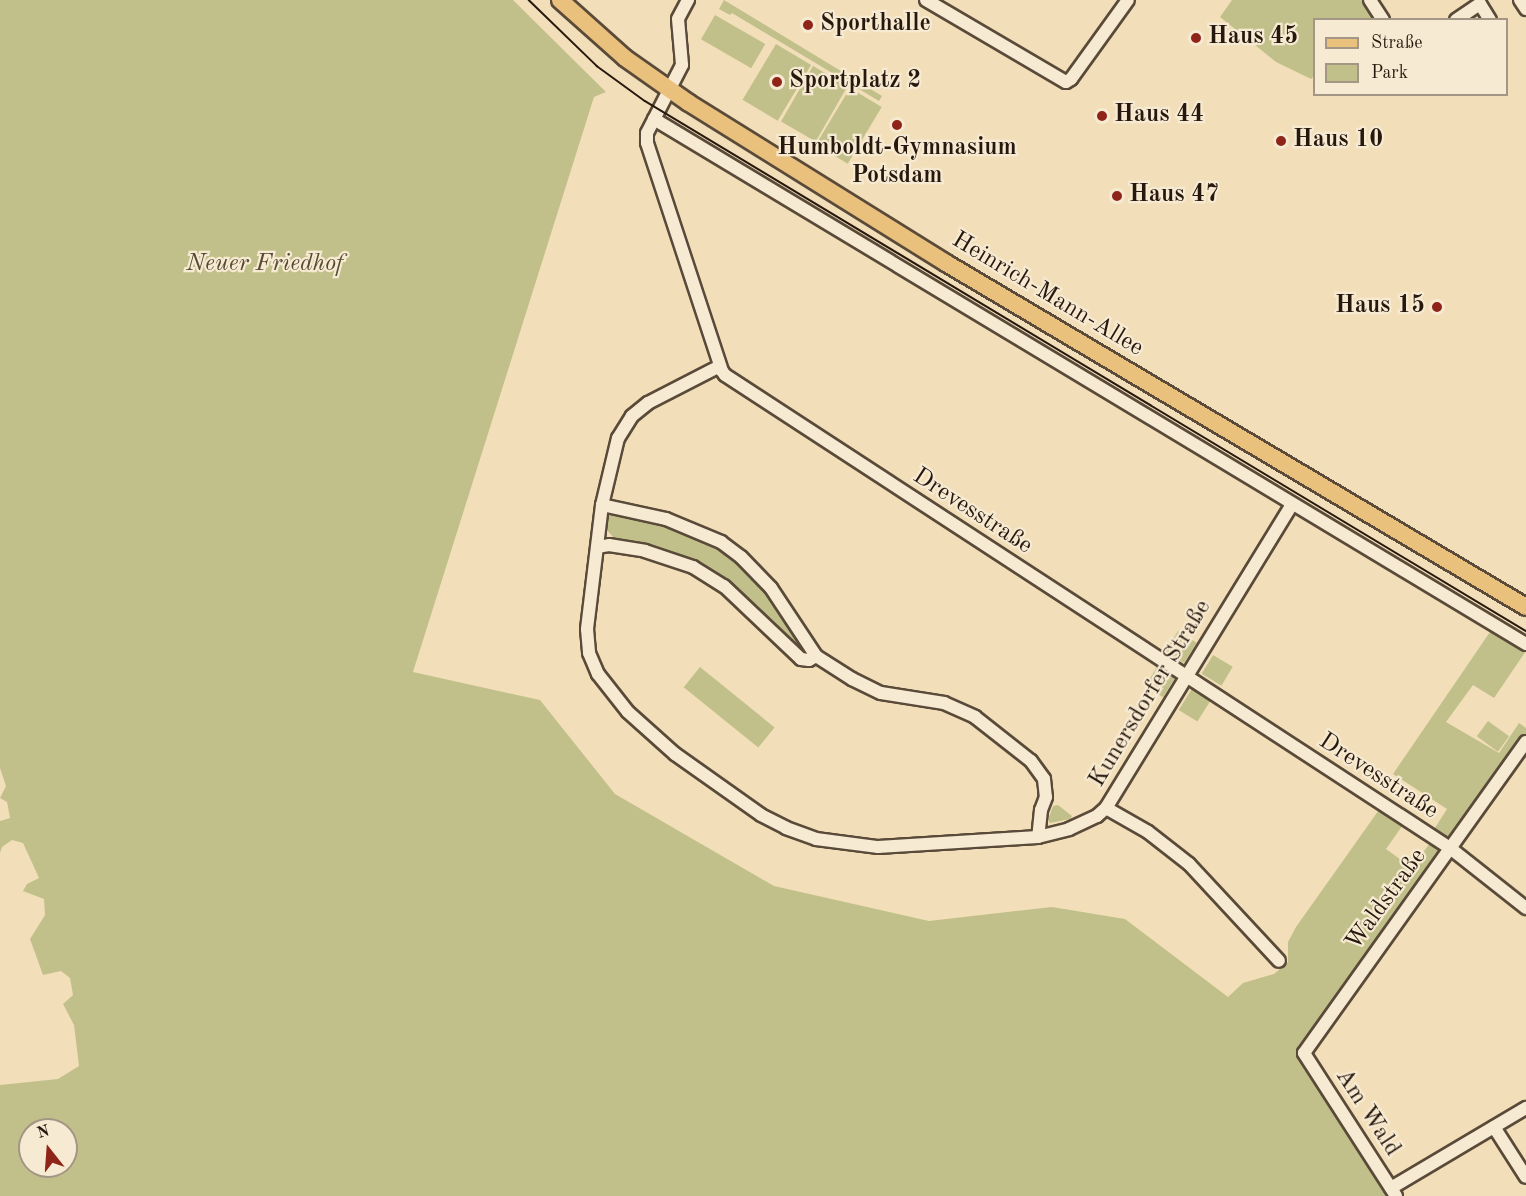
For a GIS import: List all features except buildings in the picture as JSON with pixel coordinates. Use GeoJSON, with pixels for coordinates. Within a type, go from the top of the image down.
{"type":"FeatureCollection","features":[{"type":"Feature","properties":{"kind":"main road","name":"Heinrich-Mann-Allee"},"geometry":{"type":"LineString","coordinates":[[560,0],[604,42],[668,90],[937,257],[1526,607]]}},
{"type":"Feature","properties":{"kind":"street","name":"Drevesstraße"},"geometry":{"type":"LineString","coordinates":[[688,0],[678,19],[682,65],[647,133],[647,143],[720,366],[725,375],[1186,678],[1450,848],[1526,908]]}},
{"type":"Feature","properties":{"kind":"street"},"geometry":{"type":"LineString","coordinates":[[926,0],[1059,80],[1071,79],[1128,0]]}},
{"type":"Feature","properties":{"kind":"street"},"geometry":{"type":"LineString","coordinates":[[1370,0],[1382,18]]}},
{"type":"Feature","properties":{"kind":"street"},"geometry":{"type":"LineString","coordinates":[[1520,0],[1526,9]]}},
{"type":"Feature","properties":{"kind":"street"},"geometry":{"type":"LineString","coordinates":[[1459,18],[1480,4],[1489,18]]}},
{"type":"Feature","properties":{"kind":"street"},"geometry":{"type":"LineString","coordinates":[[654,119],[1526,644]]}},
{"type":"Feature","properties":{"kind":"street","name":"Kunersdorfer Straße"},"geometry":{"type":"LineString","coordinates":[[720,366],[648,403],[632,416],[615,446],[602,505],[587,642],[598,674],[628,712],[675,754],[761,815],[786,828],[816,839],[865,846],[1038,837],[1069,830],[1096,816],[1106,808],[1292,504]]}},
{"type":"Feature","properties":{"kind":"street"},"geometry":{"type":"LineString","coordinates":[[602,505],[666,519],[703,532],[722,542],[741,557],[771,588],[816,657],[865,687],[881,693],[944,703],[967,713],[1031,761],[1044,779],[1047,791],[1038,837]]}},
{"type":"Feature","properties":{"kind":"street"},"geometry":{"type":"LineString","coordinates":[[597,547],[609,544],[645,551],[693,567],[724,586],[801,659],[809,660],[816,657]]}},
{"type":"Feature","properties":{"kind":"street","name":"Waldstraße"},"geometry":{"type":"LineString","coordinates":[[1304,1053],[1526,742]]}},
{"type":"Feature","properties":{"kind":"street"},"geometry":{"type":"LineString","coordinates":[[1106,808],[1148,832],[1189,864],[1279,961]]}},
{"type":"Feature","properties":{"kind":"street","name":"Am Wald"},"geometry":{"type":"LineString","coordinates":[[1304,1053],[1393,1192]]}},
{"type":"Feature","properties":{"kind":"street"},"geometry":{"type":"LineString","coordinates":[[1393,1192],[1526,1108]]}},
{"type":"Feature","properties":{"kind":"street"},"geometry":{"type":"LineString","coordinates":[[1494,1127],[1526,1177]]}},
{"type":"Feature","properties":{"kind":"green space","name":"Neuer Friedhof"},"geometry":{"type":"Polygon","coordinates":[[[0,0],[513,0],[606,92],[594,97],[413,672],[540,700],[615,794],[774,886],[929,921],[1052,907],[1125,919],[1228,997],[1243,983],[1274,974],[1288,962],[1288,942],[1296,927],[1381,807],[1405,822],[1386,849],[1412,868],[1432,840],[1448,850],[1300,1051],[1394,1196],[0,1196],[0,1085],[58,1079],[79,1066],[74,1025],[63,1004],[73,995],[70,978],[61,971],[43,975],[30,939],[45,915],[44,899],[23,891],[27,884],[39,878],[23,843],[12,840],[2,847],[0,853],[0,821],[10,818],[7,802],[0,798],[6,786],[0,768],[0,0]]]}},
{"type":"Feature","properties":{"kind":"green space"},"geometry":{"type":"Polygon","coordinates":[[[724,0],[882,96],[879,101],[732,13],[730,15],[719,9],[724,0]]]}},
{"type":"Feature","properties":{"kind":"green space"},"geometry":{"type":"Polygon","coordinates":[[[1232,0],[1370,0],[1380,18],[1313,18],[1313,77],[1311,79],[1276,62],[1220,17],[1232,0]]]}},
{"type":"Feature","properties":{"kind":"green space"},"geometry":{"type":"Polygon","coordinates":[[[715,15],[765,44],[751,68],[701,39],[715,15]]]}},
{"type":"Feature","properties":{"kind":"green space","name":"Sportplatz 2"},"geometry":{"type":"Polygon","coordinates":[[[776,44],[811,65],[778,121],[743,100],[776,44]]]}},
{"type":"Feature","properties":{"kind":"green space"},"geometry":{"type":"Polygon","coordinates":[[[813,66],[848,86],[816,141],[781,121],[813,66]]]}},
{"type":"Feature","properties":{"kind":"green space"},"geometry":{"type":"Polygon","coordinates":[[[850,88],[882,107],[848,164],[816,145],[850,88]]]}},
{"type":"Feature","properties":{"kind":"green space"},"geometry":{"type":"Polygon","coordinates":[[[609,512],[664,521],[703,536],[767,589],[808,648],[802,654],[752,604],[657,551],[615,539],[604,527],[609,512]]]}},
{"type":"Feature","properties":{"kind":"green space"},"geometry":{"type":"Polygon","coordinates":[[[1492,629],[1526,651],[1494,698],[1473,685],[1446,722],[1499,753],[1519,723],[1526,728],[1526,738],[1450,847],[1431,834],[1447,809],[1393,774],[1492,629]]]}},
{"type":"Feature","properties":{"kind":"green space"},"geometry":{"type":"Polygon","coordinates":[[[1178,631],[1197,643],[1184,663],[1165,651],[1178,631]]]}},
{"type":"Feature","properties":{"kind":"green space"},"geometry":{"type":"Polygon","coordinates":[[[1213,655],[1233,667],[1221,686],[1202,674],[1213,655]]]}},
{"type":"Feature","properties":{"kind":"green space"},"geometry":{"type":"Polygon","coordinates":[[[1158,665],[1176,676],[1163,697],[1145,686],[1158,665]]]}},
{"type":"Feature","properties":{"kind":"green space"},"geometry":{"type":"Polygon","coordinates":[[[700,667],[775,727],[758,748],[684,687],[700,667]]]}},
{"type":"Feature","properties":{"kind":"green space"},"geometry":{"type":"Polygon","coordinates":[[[1193,687],[1212,699],[1197,722],[1179,710],[1193,687]]]}},
{"type":"Feature","properties":{"kind":"green space"},"geometry":{"type":"Polygon","coordinates":[[[1488,721],[1509,736],[1498,752],[1477,736],[1488,721]]]}},
{"type":"Feature","properties":{"kind":"green space"},"geometry":{"type":"Polygon","coordinates":[[[1058,805],[1072,816],[1070,819],[1050,823],[1048,820],[1053,806],[1058,805]]]}},
{"type":"Feature","properties":{"kind":"tram line"},"geometry":{"type":"LineString","coordinates":[[529,0],[597,66],[645,101],[1526,631]]}},
{"type":"Feature","properties":{"kind":"place","name":"Sporthalle"},"geometry":{"type":"Point","coordinates":[808,25]}},
{"type":"Feature","properties":{"kind":"place","name":"Haus 45"},"geometry":{"type":"Point","coordinates":[1196,38]}},
{"type":"Feature","properties":{"kind":"place","name":"Sportplatz 2"},"geometry":{"type":"Point","coordinates":[777,82]}},
{"type":"Feature","properties":{"kind":"place","name":"Haus 44"},"geometry":{"type":"Point","coordinates":[1102,116]}},
{"type":"Feature","properties":{"kind":"place","name":"Humboldt-Gymnasium Potsdam"},"geometry":{"type":"Point","coordinates":[897,125]}},
{"type":"Feature","properties":{"kind":"place","name":"Haus 10"},"geometry":{"type":"Point","coordinates":[1281,141]}},
{"type":"Feature","properties":{"kind":"place","name":"Haus 47"},"geometry":{"type":"Point","coordinates":[1117,196]}},
{"type":"Feature","properties":{"kind":"place","name":"Haus 15"},"geometry":{"type":"Point","coordinates":[1437,307]}}]}
